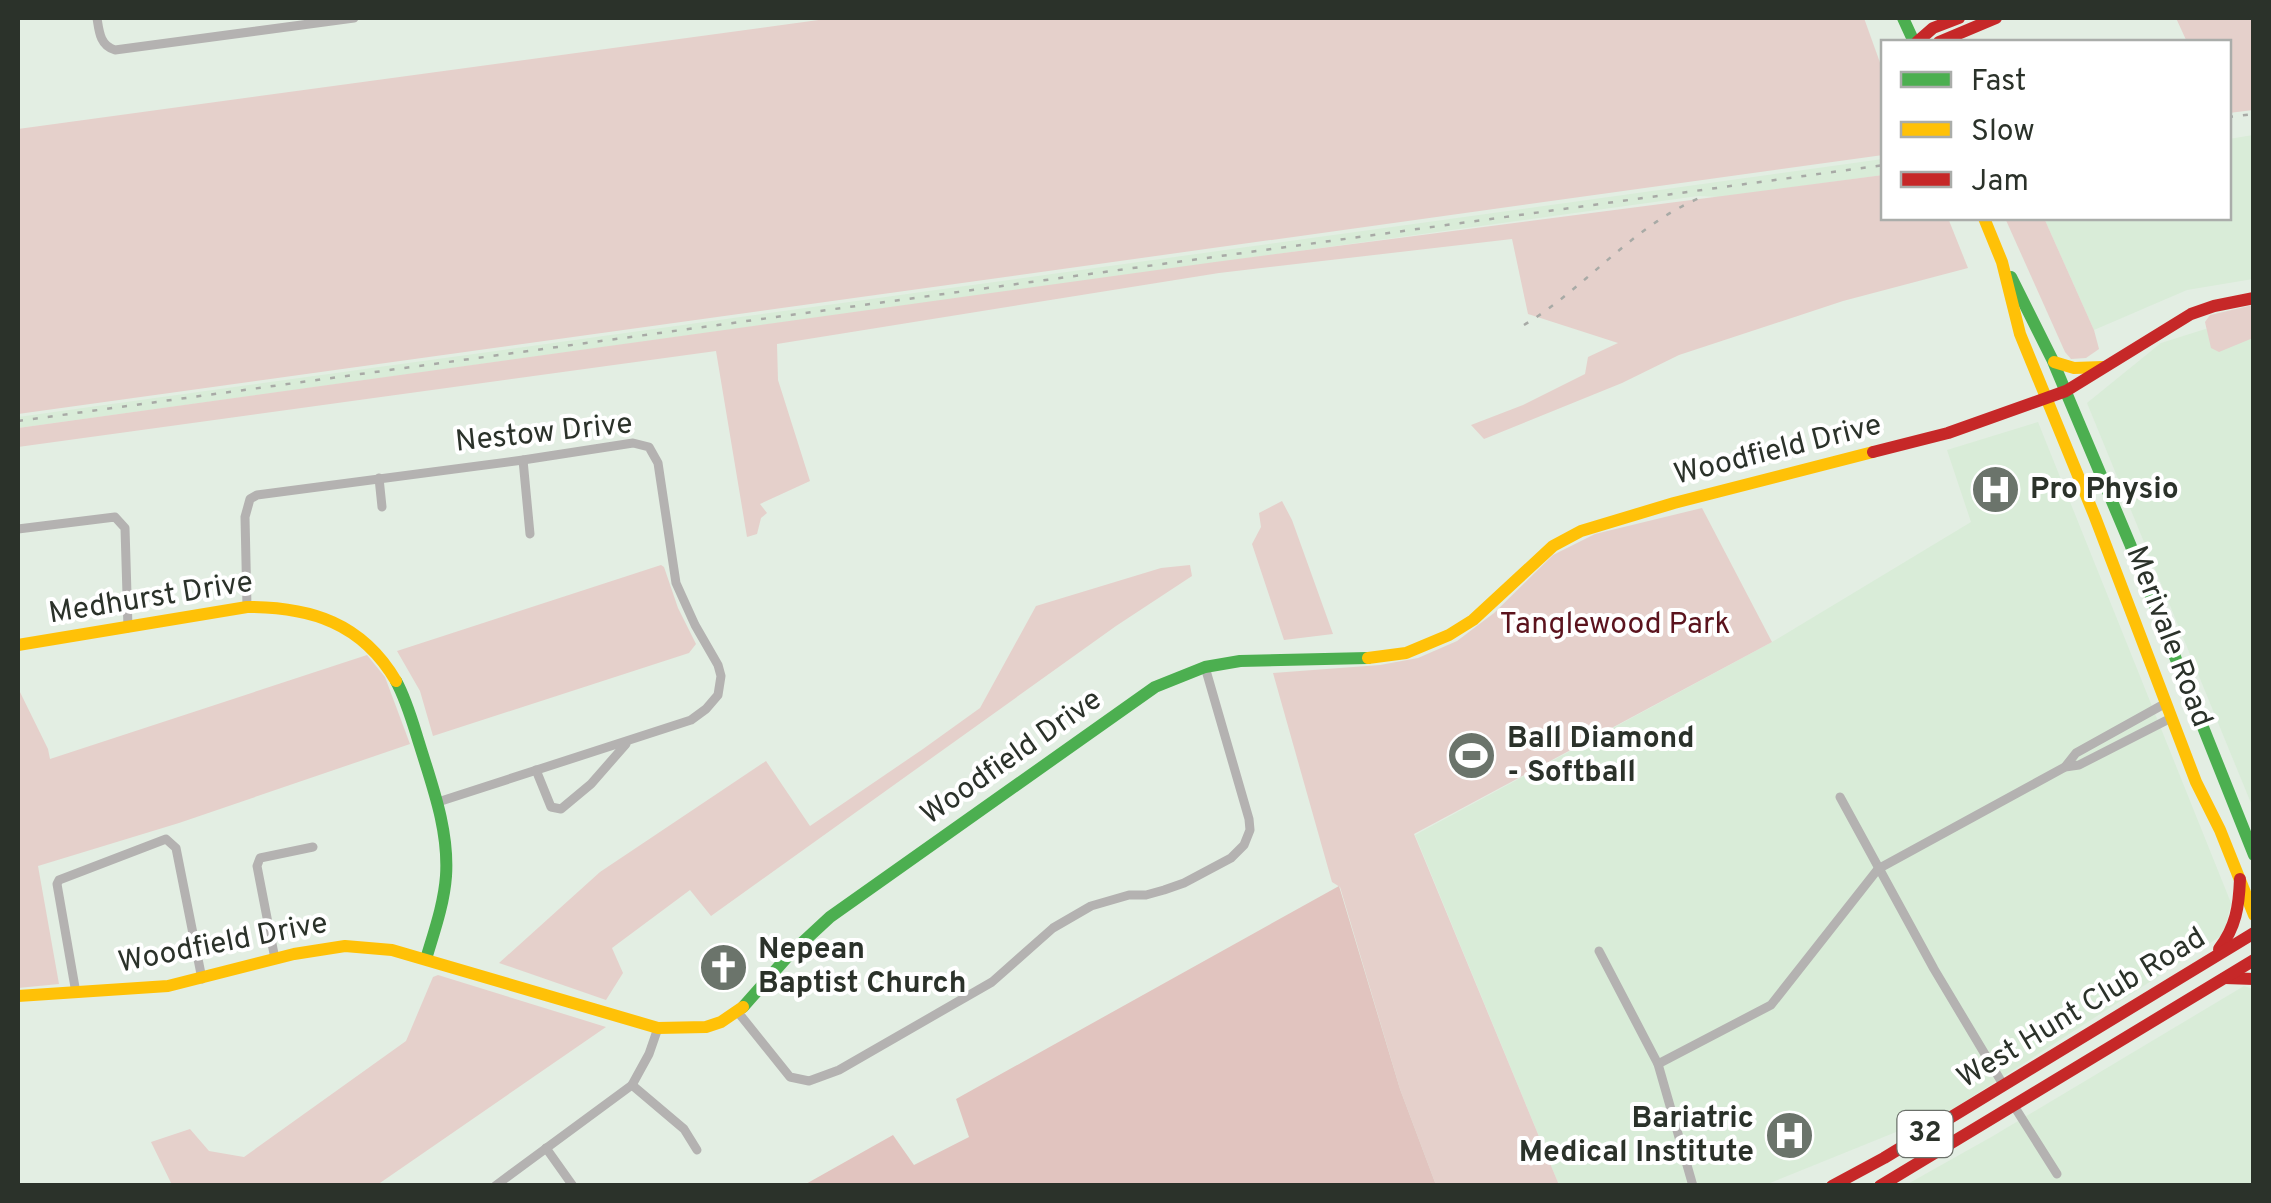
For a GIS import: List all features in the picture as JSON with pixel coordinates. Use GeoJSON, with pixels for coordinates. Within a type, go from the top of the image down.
{"type":"FeatureCollection","features":[{"type":"Feature","properties":{"kind":"street"},"geometry":{"type":"LineString","coordinates":[[98,18],[100,36],[106,46],[115,50],[354,18]]}},
{"type":"Feature","properties":{"kind":"street"},"geometry":{"type":"LineString","coordinates":[[1918,40],[1933,28],[1959,18]]}},
{"type":"Feature","properties":{"kind":"street"},"geometry":{"type":"LineString","coordinates":[[1944,40],[1996,18]]}},
{"type":"Feature","properties":{"kind":"street","name":"Merivale Road"},"geometry":{"type":"LineString","coordinates":[[1985,220],[2054,362],[2254,855]]}},
{"type":"Feature","properties":{"kind":"street","name":"Merivale Road"},"geometry":{"type":"LineString","coordinates":[[2002,262],[2020,334],[2094,512],[2196,782],[2254,915]]}},
{"type":"Feature","properties":{"kind":"street","name":"Woodfield Drive"},"geometry":{"type":"LineString","coordinates":[[18,996],[168,986],[321,948],[345,946],[392,950],[658,1028],[704,1028],[737,1012],[830,917],[1155,687],[1182,674],[1240,661],[1357,659],[1406,652],[1450,635],[1472,620],[1553,546],[1581,531],[1674,503],[1948,433],[2066,391],[2191,314],[2254,298]]}},
{"type":"Feature","properties":{"kind":"street"},"geometry":{"type":"LineString","coordinates":[[2054,362],[2074,368],[2106,366]]}},
{"type":"Feature","properties":{"kind":"street","name":"Nestow Drive"},"geometry":{"type":"LineString","coordinates":[[247,607],[245,517],[250,499],[257,495],[649,446],[658,463],[676,583],[718,665],[718,695],[691,720],[438,802]]}},
{"type":"Feature","properties":{"kind":"street"},"geometry":{"type":"LineString","coordinates":[[523,460],[530,534]]}},
{"type":"Feature","properties":{"kind":"street"},"geometry":{"type":"LineString","coordinates":[[379,478],[382,507]]}},
{"type":"Feature","properties":{"kind":"street"},"geometry":{"type":"LineString","coordinates":[[18,529],[114,517],[125,528],[128,628]]}},
{"type":"Feature","properties":{"kind":"street","name":"Medhurst Drive"},"geometry":{"type":"LineString","coordinates":[[18,645],[272,606],[318,614],[360,635],[388,666],[400,687],[438,802],[446,872],[426,959]]}},
{"type":"Feature","properties":{"kind":"street"},"geometry":{"type":"LineString","coordinates":[[737,1012],[790,1076],[809,1081],[839,1070],[992,982],[1054,928],[1091,906],[1130,894],[1164,890],[1230,858],[1244,845],[1249,820],[1206,667]]}},
{"type":"Feature","properties":{"kind":"street"},"geometry":{"type":"LineString","coordinates":[[2065,767],[2076,753],[2166,704]]}},
{"type":"Feature","properties":{"kind":"street"},"geometry":{"type":"LineString","coordinates":[[1658,1064],[1771,1004],[1878,869],[2065,767],[2079,765],[2171,718]]}},
{"type":"Feature","properties":{"kind":"street","name":"Nestow Drive"},"geometry":{"type":"LineString","coordinates":[[536,770],[550,807],[561,809],[591,784],[628,742]]}},
{"type":"Feature","properties":{"kind":"street"},"geometry":{"type":"LineString","coordinates":[[1840,797],[1934,970],[2057,1174]]}},
{"type":"Feature","properties":{"kind":"street"},"geometry":{"type":"LineString","coordinates":[[76,993],[58,880],[166,839],[176,848],[202,979]]}},
{"type":"Feature","properties":{"kind":"street"},"geometry":{"type":"LineString","coordinates":[[275,959],[256,866],[267,855],[313,847]]}},
{"type":"Feature","properties":{"kind":"street"},"geometry":{"type":"LineString","coordinates":[[2206,963],[2234,929],[2240,879]]}},
{"type":"Feature","properties":{"kind":"street","name":"West Hunt Club Road"},"geometry":{"type":"LineString","coordinates":[[1832,1186],[2254,933]]}},
{"type":"Feature","properties":{"kind":"street"},"geometry":{"type":"LineString","coordinates":[[1599,950],[1658,1064],[1693,1186]]}},
{"type":"Feature","properties":{"kind":"street","name":"West Hunt Club Road"},"geometry":{"type":"LineString","coordinates":[[1880,1186],[2254,960]]}},
{"type":"Feature","properties":{"kind":"street"},"geometry":{"type":"LineString","coordinates":[[2222,978],[2254,979]]}},
{"type":"Feature","properties":{"kind":"street"},"geometry":{"type":"LineString","coordinates":[[495,1186],[632,1086],[658,1028]]}},
{"type":"Feature","properties":{"kind":"street"},"geometry":{"type":"LineString","coordinates":[[632,1086],[684,1129],[697,1150]]}},
{"type":"Feature","properties":{"kind":"street"},"geometry":{"type":"LineString","coordinates":[[546,1148],[572,1186]]}},
{"type":"Feature","properties":{"kind":"shaded area"},"geometry":{"type":"Polygon","coordinates":[[[2253,135],[2253,279],[2187,290],[2094,330],[2045,220],[2231,220],[2231,139],[2253,135]]]}},
{"type":"Feature","properties":{"kind":"shaded area"},"geometry":{"type":"Polygon","coordinates":[[[1881,159],[1881,175],[1720,197],[1698,196],[18,428],[18,417],[1881,159]]]}},
{"type":"Feature","properties":{"kind":"shaded area"},"geometry":{"type":"Polygon","coordinates":[[[2253,314],[2253,808],[2087,403],[2161,343],[2253,314]]]}},
{"type":"Feature","properties":{"kind":"shaded area"},"geometry":{"type":"Polygon","coordinates":[[[2038,422],[2231,903],[2224,934],[1953,1109],[1765,1185],[1559,1185],[1415,835],[1772,642],[1971,522],[1947,450],[2038,422]]]}},
{"type":"Feature","properties":{"kind":"shaded area"},"geometry":{"type":"Polygon","coordinates":[[[1339,886],[1400,1089],[1436,1185],[804,1185],[893,1135],[914,1165],[969,1137],[956,1099],[1339,886]]]}},
{"type":"Feature","properties":{"kind":"shaded area"},"geometry":{"type":"Polygon","coordinates":[[[2244,986],[2253,989],[2253,1185],[1904,1186],[1993,1136],[2244,986]]]}},
{"type":"Feature","properties":{"kind":"green space"},"geometry":{"type":"Polygon","coordinates":[[[833,18],[1864,18],[1881,65],[1881,155],[18,414],[18,129],[833,18]]]}},
{"type":"Feature","properties":{"kind":"green space"},"geometry":{"type":"Polygon","coordinates":[[[2176,18],[2253,18],[2253,110],[2231,113],[2231,40],[2186,40],[2176,18]]]}},
{"type":"Feature","properties":{"kind":"green space"},"geometry":{"type":"Polygon","coordinates":[[[1881,175],[1881,220],[1949,220],[1968,268],[1843,301],[1679,355],[1622,383],[1484,439],[1471,425],[1585,374],[1588,357],[1618,343],[1528,314],[1512,239],[1219,273],[777,344],[778,380],[810,481],[760,504],[767,513],[761,518],[757,534],[747,537],[716,351],[18,447],[18,428],[1215,262],[1881,175]]]}},
{"type":"Feature","properties":{"kind":"green space"},"geometry":{"type":"Polygon","coordinates":[[[2006,220],[2045,220],[2099,349],[2086,358],[2071,359],[2006,220]]]}},
{"type":"Feature","properties":{"kind":"green space"},"geometry":{"type":"Polygon","coordinates":[[[2253,305],[2253,338],[2219,352],[2211,348],[2205,322],[2210,315],[2253,305]]]}},
{"type":"Feature","properties":{"kind":"green space"},"geometry":{"type":"Polygon","coordinates":[[[1282,501],[1333,634],[1284,640],[1252,544],[1261,527],[1259,513],[1282,501]]]}},
{"type":"Feature","properties":{"kind":"green space","name":"Tanglewood Park"},"geometry":{"type":"Polygon","coordinates":[[[1702,508],[1772,642],[1414,834],[1559,1185],[1436,1185],[1400,1089],[1340,887],[1332,882],[1273,673],[1380,665],[1418,658],[1457,641],[1494,613],[1553,555],[1595,534],[1702,508]]]}},
{"type":"Feature","properties":{"kind":"green space"},"geometry":{"type":"Polygon","coordinates":[[[661,565],[696,644],[689,653],[433,736],[420,691],[397,651],[661,565]]]}},
{"type":"Feature","properties":{"kind":"green space"},"geometry":{"type":"Polygon","coordinates":[[[1190,565],[1192,576],[1116,626],[711,916],[690,890],[612,948],[623,973],[606,1000],[499,963],[600,872],[766,761],[810,826],[980,708],[1036,606],[1161,568],[1190,565]]]}},
{"type":"Feature","properties":{"kind":"green space"},"geometry":{"type":"Polygon","coordinates":[[[367,655],[385,677],[410,744],[179,823],[38,866],[59,984],[18,988],[18,688],[50,759],[367,655]]]}},
{"type":"Feature","properties":{"kind":"green space"},"geometry":{"type":"Polygon","coordinates":[[[438,975],[606,1027],[377,1185],[172,1185],[151,1142],[190,1129],[209,1151],[244,1157],[406,1041],[433,977],[438,975]]]}},
{"type":"Feature","properties":{"kind":"railway"},"geometry":{"type":"LineString","coordinates":[[2231,117],[2254,114]]}},
{"type":"Feature","properties":{"kind":"railway"},"geometry":{"type":"LineString","coordinates":[[18,421],[1881,165]]}},
{"type":"Feature","properties":{"kind":"railway"},"geometry":{"type":"LineString","coordinates":[[1524,325],[1654,223],[1702,197]]}},
{"type":"Feature","properties":{"kind":"traffic: fast"},"geometry":{"type":"LineString","coordinates":[[1903,18],[1913,40]]}},
{"type":"Feature","properties":{"kind":"traffic: fast"},"geometry":{"type":"LineString","coordinates":[[2011,277],[2052,359],[2130,544],[2254,855]]}},
{"type":"Feature","properties":{"kind":"traffic: fast"},"geometry":{"type":"LineString","coordinates":[[743,1007],[789,955],[830,917],[1155,687],[1205,667],[1240,661],[1368,658]]}},
{"type":"Feature","properties":{"kind":"traffic: fast"},"geometry":{"type":"LineString","coordinates":[[396,681],[430,778],[445,843],[445,886],[426,959]]}},
{"type":"Feature","properties":{"kind":"traffic: slow"},"geometry":{"type":"LineString","coordinates":[[1985,220],[2002,262],[2020,334],[2196,782],[2254,915]]}},
{"type":"Feature","properties":{"kind":"traffic: slow"},"geometry":{"type":"LineString","coordinates":[[2054,362],[2074,368],[2103,367]]}},
{"type":"Feature","properties":{"kind":"traffic: slow"},"geometry":{"type":"LineString","coordinates":[[1368,658],[1406,653],[1449,635],[1473,620],[1553,546],[1581,531],[1873,452]]}},
{"type":"Feature","properties":{"kind":"traffic: slow"},"geometry":{"type":"LineString","coordinates":[[18,645],[247,607],[292,610],[333,622],[351,632],[382,661],[396,681]]}},
{"type":"Feature","properties":{"kind":"traffic: slow"},"geometry":{"type":"LineString","coordinates":[[18,996],[168,986],[294,954],[345,946],[392,950],[658,1028],[706,1027],[743,1007]]}},
{"type":"Feature","properties":{"kind":"traffic: jam"},"geometry":{"type":"LineString","coordinates":[[1919,40],[1933,28],[1959,18]]}},
{"type":"Feature","properties":{"kind":"traffic: jam"},"geometry":{"type":"LineString","coordinates":[[1944,40],[1996,18]]}},
{"type":"Feature","properties":{"kind":"traffic: jam"},"geometry":{"type":"LineString","coordinates":[[1873,452],[1948,433],[2066,391],[2191,314],[2254,298]]}},
{"type":"Feature","properties":{"kind":"traffic: jam"},"geometry":{"type":"LineString","coordinates":[[2219,949],[2236,916],[2240,879]]}},
{"type":"Feature","properties":{"kind":"traffic: jam"},"geometry":{"type":"LineString","coordinates":[[1832,1186],[2254,933]]}},
{"type":"Feature","properties":{"kind":"traffic: jam"},"geometry":{"type":"LineString","coordinates":[[1880,1186],[2254,960]]}},
{"type":"Feature","properties":{"kind":"traffic: jam"},"geometry":{"type":"LineString","coordinates":[[2225,978],[2254,979]]}},
{"type":"Feature","properties":{"kind":"place","name":"Pro Physio"},"geometry":{"type":"Point","coordinates":[1995,490]}},
{"type":"Feature","properties":{"kind":"place","name":"Ball Diamond - Softball"},"geometry":{"type":"Point","coordinates":[1472,756]}},
{"type":"Feature","properties":{"kind":"place","name":"Nepean Baptist Church"},"geometry":{"type":"Point","coordinates":[723,967]}},
{"type":"Feature","properties":{"kind":"place","name":"Bariatric Medical Institute"},"geometry":{"type":"Point","coordinates":[1789,1136]}}]}
